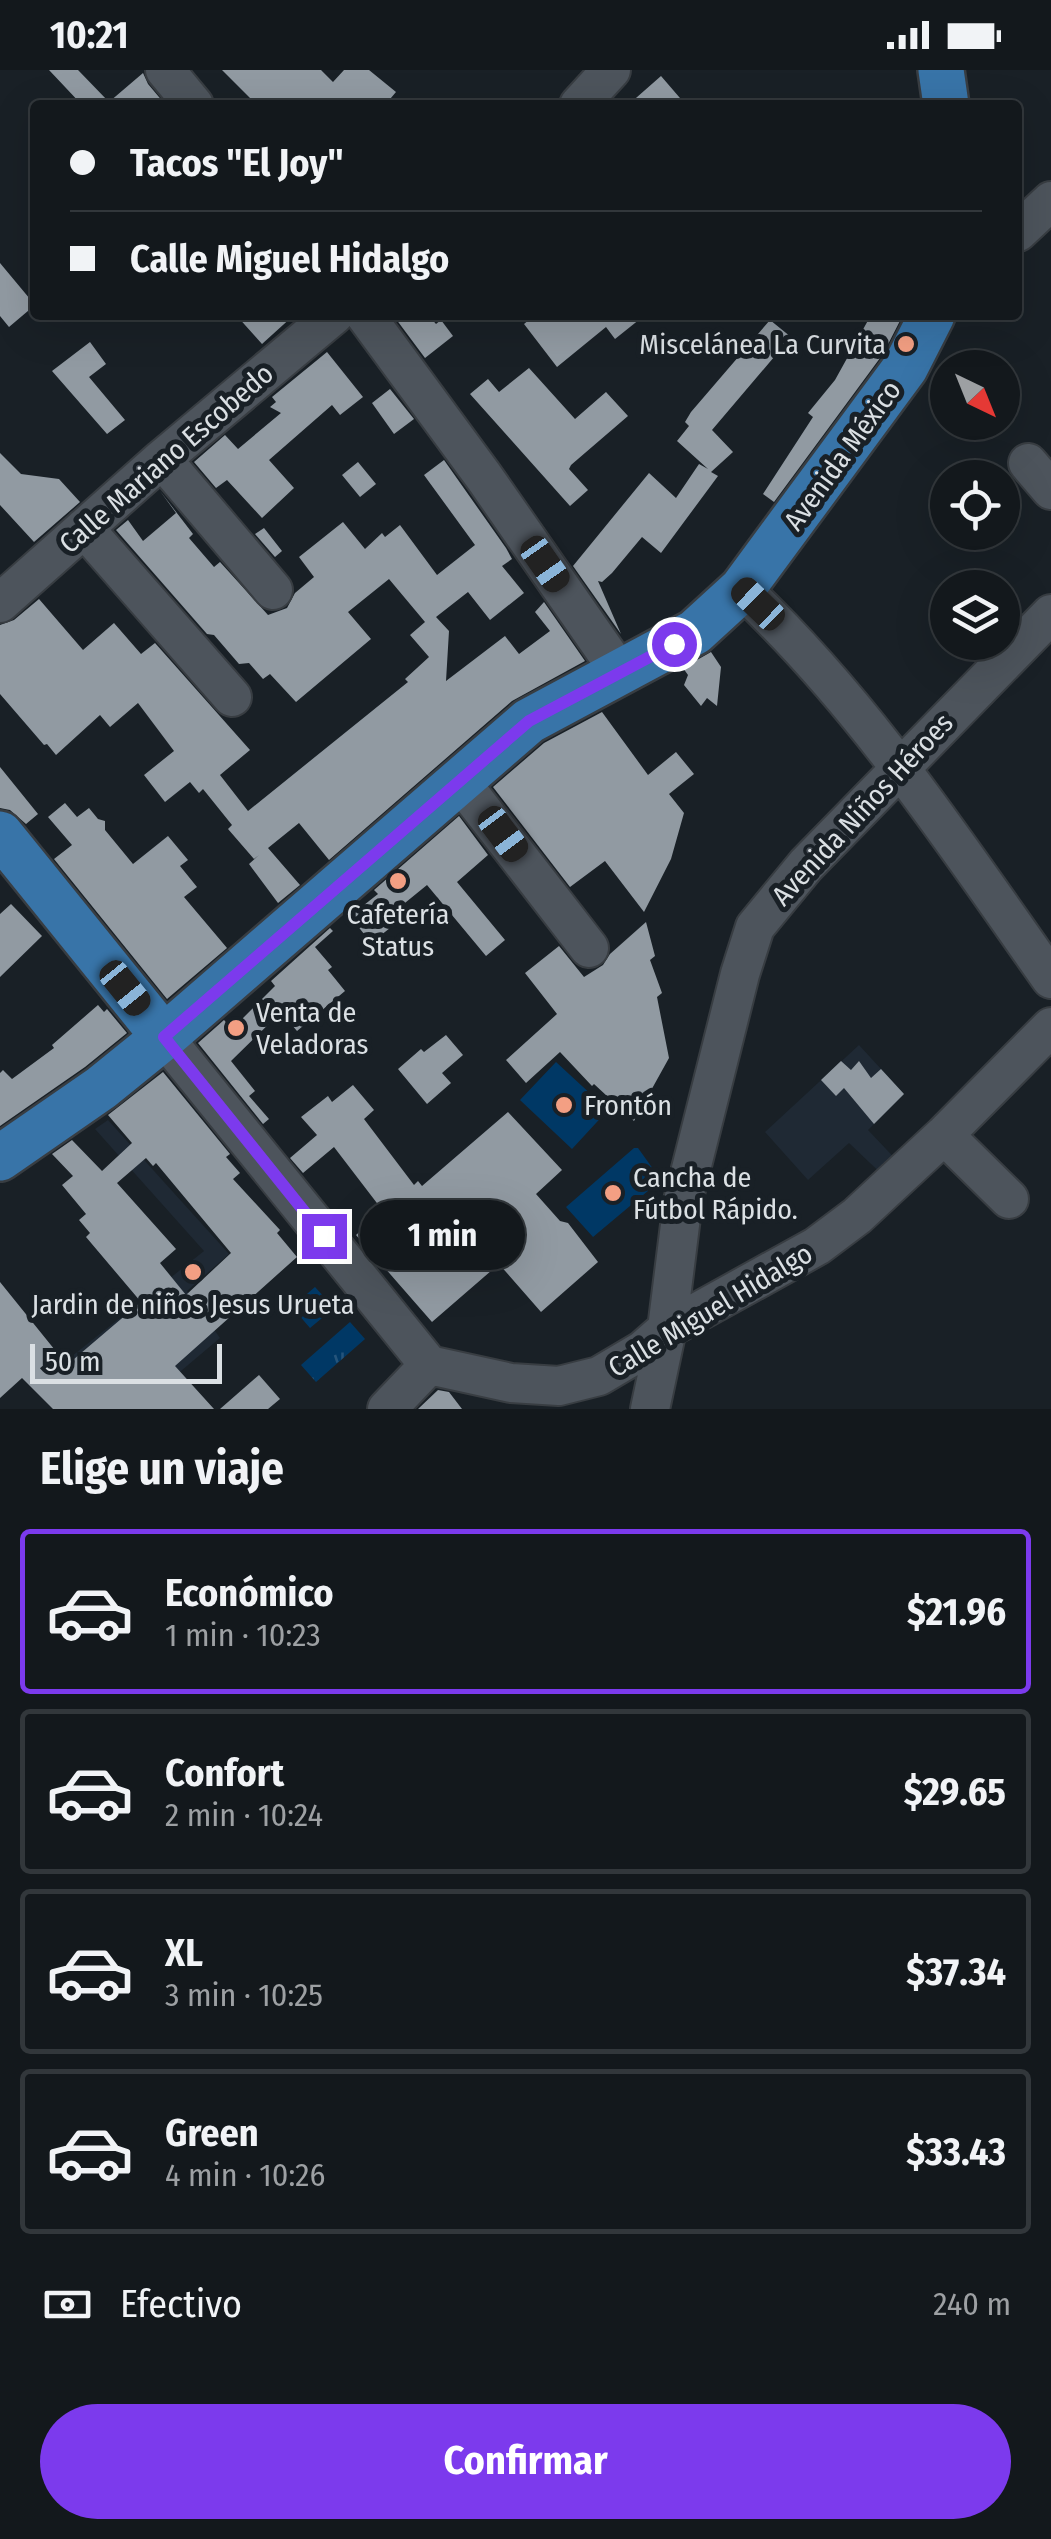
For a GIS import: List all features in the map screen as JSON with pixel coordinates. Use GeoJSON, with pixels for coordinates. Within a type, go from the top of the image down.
{"type":"FeatureCollection","features":[{"type":"Feature","properties":{"kind":"main road"},"geometry":{"type":"LineString","coordinates":[[940,70],[945,100]]}},
{"type":"Feature","properties":{"kind":"main road","name":"Avenida México"},"geometry":{"type":"LineString","coordinates":[[0,1158],[102,1088],[164,1037],[529,721],[695,632],[742,589],[906,368],[930,320]]}},
{"type":"Feature","properties":{"kind":"main road"},"geometry":{"type":"LineString","coordinates":[[0,834],[164,1037]]}},
{"type":"Feature","properties":{"kind":"street"},"geometry":{"type":"LineString","coordinates":[[164,70],[190,100]]}},
{"type":"Feature","properties":{"kind":"street"},"geometry":{"type":"LineString","coordinates":[[584,100],[611,70]]}},
{"type":"Feature","properties":{"kind":"street"},"geometry":{"type":"LineString","coordinates":[[1022,228],[1051,201]]}},
{"type":"Feature","properties":{"kind":"street","name":"Calle Mariano Escobedo"},"geometry":{"type":"LineString","coordinates":[[0,603],[162,459],[328,320]]}},
{"type":"Feature","properties":{"kind":"street"},"geometry":{"type":"LineString","coordinates":[[369,320],[484,477],[618,671]]}},
{"type":"Feature","properties":{"kind":"street"},"geometry":{"type":"LineString","coordinates":[[162,459],[273,590]]}},
{"type":"Feature","properties":{"kind":"street"},"geometry":{"type":"LineString","coordinates":[[84,528],[232,698]]}},
{"type":"Feature","properties":{"kind":"street"},"geometry":{"type":"LineString","coordinates":[[742,589],[821,667],[900,766],[1051,979]]}},
{"type":"Feature","properties":{"kind":"street","name":"Avenida Niños Héroes"},"geometry":{"type":"LineString","coordinates":[[650,1409],[667,1329],[683,1200],[755,927],[806,865],[1051,614]]}},
{"type":"Feature","properties":{"kind":"street"},"geometry":{"type":"LineString","coordinates":[[460,780],[588,948]]}},
{"type":"Feature","properties":{"kind":"street","name":"Calle Miguel Hidalgo"},"geometry":{"type":"LineString","coordinates":[[429,1364],[511,1383],[559,1386],[599,1376],[643,1350],[667,1329],[816,1246],[857,1216],[944,1136],[1051,1027]]}},
{"type":"Feature","properties":{"kind":"street"},"geometry":{"type":"LineString","coordinates":[[164,1037],[429,1364],[387,1409]]}},
{"type":"Feature","properties":{"kind":"street"},"geometry":{"type":"LineString","coordinates":[[944,1136],[1009,1199]]}},
{"type":"Feature","properties":{"kind":"shaded area"},"geometry":{"type":"Polygon","coordinates":[[[859,1045],[904,1094],[868,1130],[904,1168],[890,1182],[849,1143],[808,1180],[765,1132],[859,1045]]]}},
{"type":"Feature","properties":{"kind":"shaded area","name":"Jardin de niños Jesus Urueta"},"geometry":{"type":"Polygon","coordinates":[[[108,1120],[229,1254],[187,1291],[220,1338],[136,1409],[32,1388],[204,1251],[95,1129],[108,1120]]]}},
{"type":"Feature","properties":{"kind":"green space","name":"Frontón"},"geometry":{"type":"Polygon","coordinates":[[[556,1062],[608,1110],[572,1149],[520,1100],[556,1062]]]}},
{"type":"Feature","properties":{"kind":"green space","name":"Cancha de Fútbol Rápido."},"geometry":{"type":"Polygon","coordinates":[[[638,1148],[661,1180],[593,1237],[566,1207],[638,1148]]]}},
{"type":"Feature","properties":{"kind":"green space"},"geometry":{"type":"Polygon","coordinates":[[[315,1287],[334,1308],[310,1328],[292,1307],[315,1287]]]}},
{"type":"Feature","properties":{"kind":"green space"},"geometry":{"type":"Polygon","coordinates":[[[350,1322],[365,1339],[316,1382],[301,1365],[350,1322]]]}},
{"type":"Feature","properties":{"kind":"building"},"geometry":{"type":"Polygon","coordinates":[[[49,70],[78,70],[107,100],[77,100],[49,70]]]}},
{"type":"Feature","properties":{"kind":"building"},"geometry":{"type":"Polygon","coordinates":[[[222,70],[321,70],[333,82],[344,70],[369,70],[396,92],[389,100],[252,100],[222,70]]]}},
{"type":"Feature","properties":{"kind":"building"},"geometry":{"type":"Polygon","coordinates":[[[143,73],[161,100],[111,100],[143,73]]]}},
{"type":"Feature","properties":{"kind":"building"},"geometry":{"type":"Polygon","coordinates":[[[661,76],[682,100],[634,100],[661,76]]]}},
{"type":"Feature","properties":{"kind":"building"},"geometry":{"type":"Polygon","coordinates":[[[0,263],[30,299],[30,309],[9,327],[0,316],[0,263]]]}},
{"type":"Feature","properties":{"kind":"building"},"geometry":{"type":"Polygon","coordinates":[[[240,320],[288,320],[262,344],[240,320]]]}},
{"type":"Feature","properties":{"kind":"building"},"geometry":{"type":"Polygon","coordinates":[[[397,320],[432,320],[436,324],[441,320],[453,336],[425,358],[397,320]]]}},
{"type":"Feature","properties":{"kind":"building"},"geometry":{"type":"Polygon","coordinates":[[[529,320],[639,320],[615,339],[606,327],[557,367],[524,324],[529,320]]]}},
{"type":"Feature","properties":{"kind":"building"},"geometry":{"type":"Polygon","coordinates":[[[770,320],[791,337],[712,430],[733,452],[711,472],[718,476],[661,553],[642,537],[612,573],[598,581],[621,634],[573,566],[649,473],[676,498],[699,464],[708,469],[677,441],[689,426],[685,422],[691,412],[770,320]]]}},
{"type":"Feature","properties":{"kind":"building"},"geometry":{"type":"Polygon","coordinates":[[[868,320],[900,320],[883,354],[774,502],[763,494],[813,417],[808,413],[835,380],[868,320]]]}},
{"type":"Feature","properties":{"kind":"building"},"geometry":{"type":"Polygon","coordinates":[[[90,342],[106,364],[89,377],[125,420],[107,434],[52,371],[90,342]]]}},
{"type":"Feature","properties":{"kind":"building"},"geometry":{"type":"Polygon","coordinates":[[[327,352],[363,397],[340,415],[332,405],[269,460],[294,488],[262,518],[227,480],[216,488],[194,462],[225,435],[238,449],[281,413],[270,407],[276,402],[272,397],[327,352]]]}},
{"type":"Feature","properties":{"kind":"building"},"geometry":{"type":"Polygon","coordinates":[[[529,368],[575,419],[606,392],[628,416],[571,465],[569,469],[588,490],[570,506],[470,394],[488,379],[499,392],[529,368]]]}},
{"type":"Feature","properties":{"kind":"building"},"geometry":{"type":"Polygon","coordinates":[[[390,389],[414,419],[394,434],[372,403],[390,389]]]}},
{"type":"Feature","properties":{"kind":"building"},"geometry":{"type":"Polygon","coordinates":[[[0,453],[21,474],[59,479],[80,502],[34,542],[0,505],[0,453]]]}},
{"type":"Feature","properties":{"kind":"building"},"geometry":{"type":"Polygon","coordinates":[[[444,460],[506,548],[512,559],[502,566],[524,593],[490,620],[468,592],[436,617],[449,631],[446,681],[505,636],[519,654],[550,631],[535,612],[544,602],[585,661],[512,701],[329,860],[299,823],[268,848],[300,885],[278,903],[249,864],[259,855],[254,859],[228,829],[232,825],[203,789],[199,793],[190,782],[165,802],[144,775],[174,751],[138,703],[110,727],[100,715],[56,755],[0,694],[0,625],[14,620],[39,599],[83,650],[114,623],[141,654],[155,643],[250,750],[220,775],[248,811],[408,682],[405,679],[429,657],[410,635],[425,622],[389,579],[348,612],[371,639],[296,702],[270,674],[263,679],[249,663],[239,664],[214,635],[207,634],[116,530],[128,520],[143,541],[176,513],[160,491],[193,534],[189,538],[214,567],[220,562],[268,615],[287,608],[295,593],[314,577],[299,557],[343,522],[365,549],[382,533],[385,537],[400,525],[437,575],[475,545],[424,475],[444,460]]]}},
{"type":"Feature","properties":{"kind":"building"},"geometry":{"type":"Polygon","coordinates":[[[358,462],[376,484],[360,497],[342,475],[358,462]]]}},
{"type":"Feature","properties":{"kind":"building"},"geometry":{"type":"Polygon","coordinates":[[[264,528],[282,551],[275,557],[255,534],[264,528]]]}},
{"type":"Feature","properties":{"kind":"building"},"geometry":{"type":"Polygon","coordinates":[[[711,652],[721,667],[717,706],[707,698],[701,706],[684,685],[688,675],[683,668],[711,652]]]}},
{"type":"Feature","properties":{"kind":"building"},"geometry":{"type":"Polygon","coordinates":[[[602,712],[648,775],[676,752],[694,774],[669,794],[684,813],[671,859],[644,912],[605,861],[570,887],[493,787],[544,743],[602,712]]]}},
{"type":"Feature","properties":{"kind":"building"},"geometry":{"type":"Polygon","coordinates":[[[0,767],[38,814],[26,824],[10,810],[0,808],[0,767]]]}},
{"type":"Feature","properties":{"kind":"building"},"geometry":{"type":"Polygon","coordinates":[[[65,803],[77,817],[89,808],[105,821],[105,830],[133,864],[168,836],[188,860],[180,866],[197,887],[184,897],[227,948],[167,999],[54,859],[72,845],[48,817],[65,803]]]}},
{"type":"Feature","properties":{"kind":"building"},"geometry":{"type":"Polygon","coordinates":[[[459,816],[488,855],[457,882],[505,940],[486,956],[427,885],[384,920],[390,928],[371,943],[350,916],[459,816]]]}},
{"type":"Feature","properties":{"kind":"building"},"geometry":{"type":"Polygon","coordinates":[[[11,904],[42,936],[0,977],[0,914],[11,904]]]}},
{"type":"Feature","properties":{"kind":"building"},"geometry":{"type":"Polygon","coordinates":[[[646,922],[655,956],[650,960],[662,993],[657,997],[669,1058],[634,1121],[592,1086],[560,1052],[526,1083],[506,1060],[557,1014],[525,973],[559,946],[584,977],[603,965],[646,922]]]}},
{"type":"Feature","properties":{"kind":"building"},"geometry":{"type":"Polygon","coordinates":[[[330,928],[333,931],[315,947],[345,991],[297,1031],[281,1012],[231,1061],[255,1091],[249,1096],[269,1119],[263,1124],[198,1043],[224,1020],[232,1029],[275,986],[271,981],[330,928]]]}},
{"type":"Feature","properties":{"kind":"building"},"geometry":{"type":"Polygon","coordinates":[[[98,1005],[104,1012],[107,1009],[127,1033],[0,1126],[0,1073],[3,1070],[12,1079],[54,1048],[52,1045],[98,1005]]]}},
{"type":"Feature","properties":{"kind":"building"},"geometry":{"type":"Polygon","coordinates":[[[446,1035],[463,1055],[442,1073],[451,1083],[427,1104],[398,1069],[421,1049],[424,1052],[446,1035]]]}},
{"type":"Feature","properties":{"kind":"building"},"geometry":{"type":"Polygon","coordinates":[[[841,1061],[851,1070],[859,1061],[871,1078],[881,1069],[904,1094],[874,1124],[844,1088],[836,1096],[821,1080],[841,1061]]]}},
{"type":"Feature","properties":{"kind":"building"},"geometry":{"type":"Polygon","coordinates":[[[163,1072],[230,1154],[226,1157],[240,1173],[233,1179],[280,1230],[277,1233],[297,1257],[175,1366],[214,1409],[53,1409],[22,1378],[0,1398],[0,1282],[67,1365],[141,1302],[86,1237],[90,1233],[79,1220],[86,1214],[62,1185],[73,1176],[52,1154],[72,1140],[102,1171],[132,1143],[108,1115],[163,1072]],[[146,1158],[117,1183],[176,1249],[160,1263],[186,1295],[231,1253],[156,1163],[153,1166],[146,1158]]]}},
{"type":"Feature","properties":{"kind":"building"},"geometry":{"type":"Polygon","coordinates":[[[353,1085],[374,1110],[364,1119],[414,1185],[418,1181],[422,1186],[508,1112],[562,1170],[536,1194],[560,1221],[568,1223],[598,1262],[541,1312],[499,1264],[432,1322],[356,1235],[383,1211],[334,1147],[303,1173],[290,1158],[317,1135],[301,1117],[328,1096],[332,1102],[353,1085]]]}},
{"type":"Feature","properties":{"kind":"building"},"geometry":{"type":"Polygon","coordinates":[[[259,1375],[280,1399],[268,1409],[220,1409],[259,1375]]]}},
{"type":"Feature","properties":{"kind":"building"},"geometry":{"type":"Polygon","coordinates":[[[438,1390],[449,1392],[462,1409],[418,1409],[438,1390]]]}},
{"type":"Feature","properties":{"kind":"place","name":"Miscelánea La Curvita"},"geometry":{"type":"Point","coordinates":[906,344]}},
{"type":"Feature","properties":{"kind":"place","name":"Cafetería Status"},"geometry":{"type":"Point","coordinates":[398,881]}},
{"type":"Feature","properties":{"kind":"place","name":"Venta de Veladoras"},"geometry":{"type":"Point","coordinates":[236,1028]}},
{"type":"Feature","properties":{"kind":"place","name":"Frontón"},"geometry":{"type":"Point","coordinates":[564,1105]}},
{"type":"Feature","properties":{"kind":"place","name":"Cancha de Fútbol Rápido."},"geometry":{"type":"Point","coordinates":[613,1193]}},
{"type":"Feature","properties":{"kind":"place","name":"Jardin de niños Jesus Urueta"},"geometry":{"type":"Point","coordinates":[193,1272]}},
{"type":"Feature","properties":{"kind":"route"},"geometry":{"type":"LineString","coordinates":[[324,1236],[164,1037],[529,721],[674,644]]}}]}
